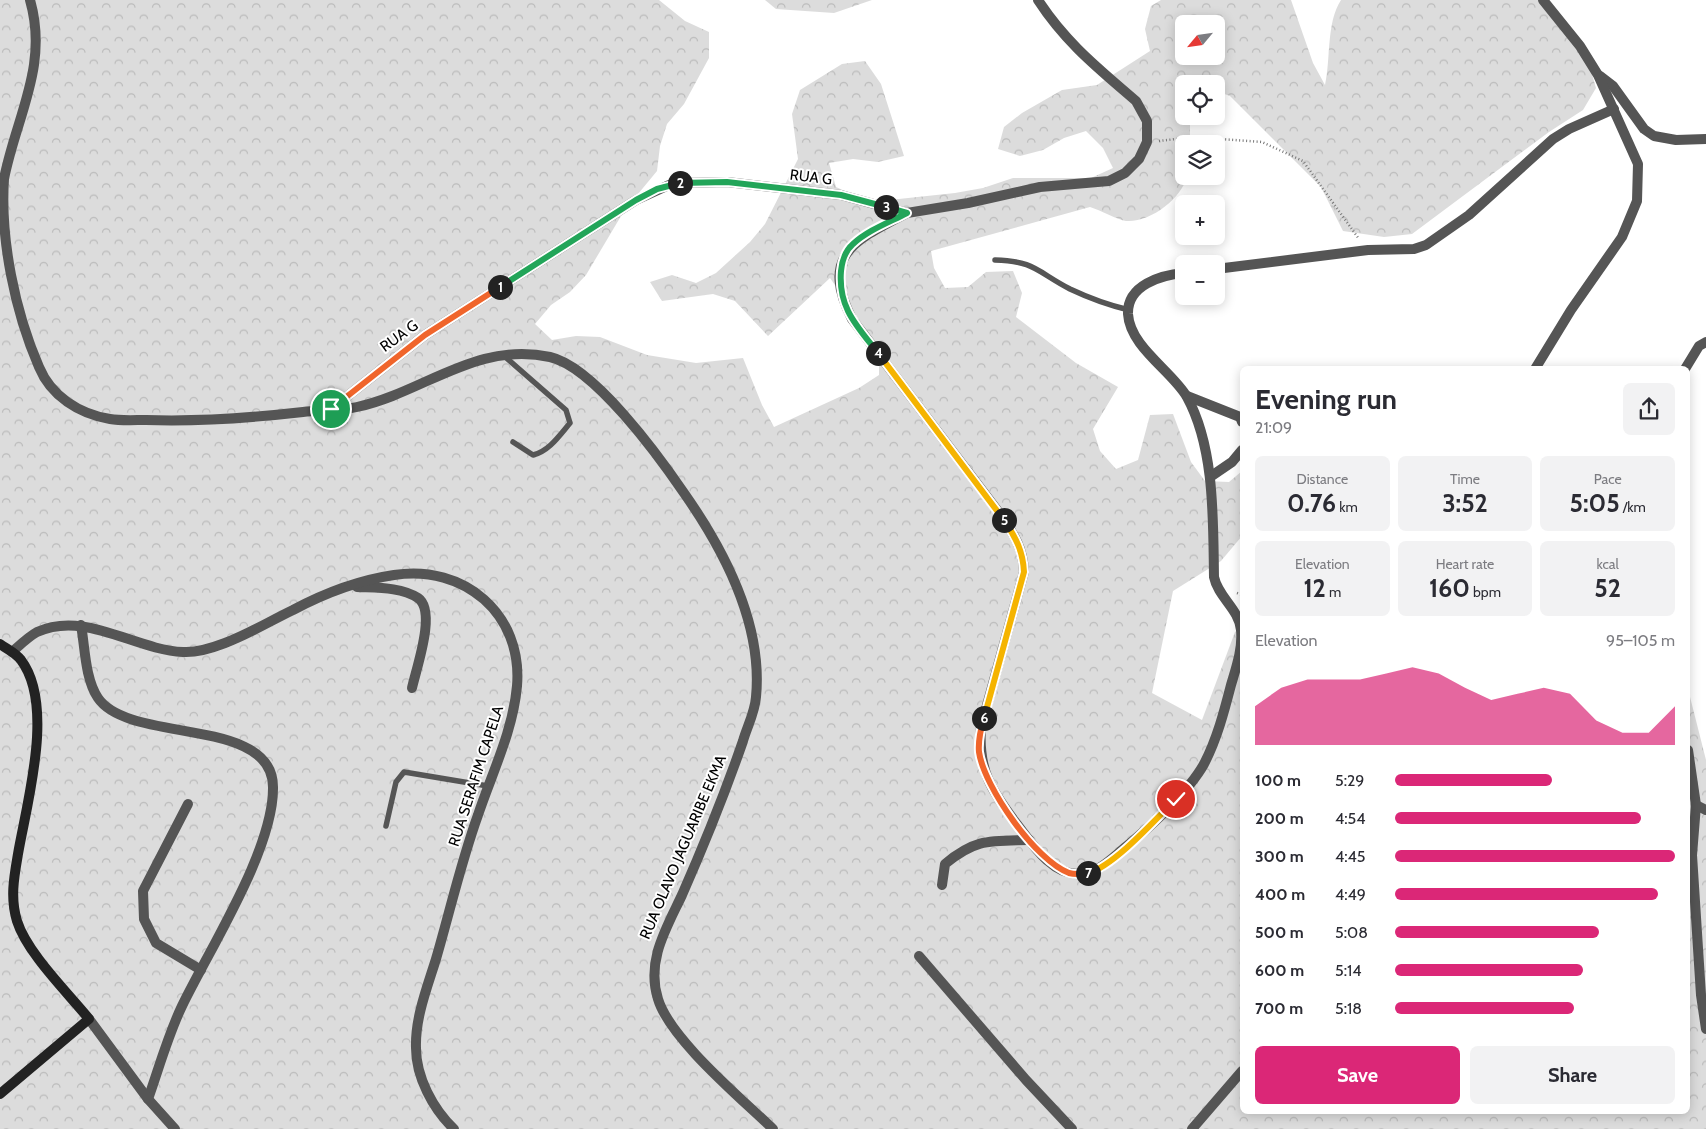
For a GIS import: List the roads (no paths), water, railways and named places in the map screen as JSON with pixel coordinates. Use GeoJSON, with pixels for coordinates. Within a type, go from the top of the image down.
{"type":"FeatureCollection","features":[{"type":"Feature","properties":{"kind":"main road"},"geometry":{"type":"LineString","coordinates":[[0,644],[21,660],[30,677],[37,706],[37,742],[12,893],[17,922],[29,945],[89,1019],[0,1094]]}},
{"type":"Feature","properties":{"kind":"street","name":"RUA OLAVO JAGUARIBE EKMA"},"geometry":{"type":"LineString","coordinates":[[30,0],[37,41],[34,72],[3,184],[2,237],[18,313],[41,373],[59,397],[80,410],[110,419],[181,421],[238,419],[362,406],[465,364],[503,355],[550,357],[572,365],[594,383],[639,435],[684,493],[722,553],[739,595],[752,637],[756,666],[756,701],[733,770],[685,887],[656,951],[653,983],[659,1005],[669,1023],[689,1046],[773,1129]]}},
{"type":"Feature","properties":{"kind":"street","name":"RUA G"},"geometry":{"type":"LineString","coordinates":[[331,409],[425,335],[636,200],[657,189],[683,182],[727,182],[841,195],[907,213],[968,203],[1040,187],[1109,181],[1125,173],[1139,159],[1147,142],[1147,121],[1136,101],[1072,46],[1052,23],[1038,0]]}},
{"type":"Feature","properties":{"kind":"street"},"geometry":{"type":"LineString","coordinates":[[1536,366],[1571,310],[1622,237],[1637,201],[1638,164],[1598,75],[1580,46],[1543,0]]}},
{"type":"Feature","properties":{"kind":"street"},"geometry":{"type":"LineString","coordinates":[[1598,75],[1613,86],[1644,129],[1654,136],[1676,140],[1706,139]]}},
{"type":"Feature","properties":{"kind":"street"},"geometry":{"type":"LineString","coordinates":[[1225,267],[1368,250],[1414,249],[1426,245],[1469,215],[1554,139],[1569,129],[1614,109]]}},
{"type":"Feature","properties":{"kind":"street"},"geometry":{"type":"LineString","coordinates":[[907,213],[868,233],[846,251],[841,266],[840,290],[852,319],[998,510],[1016,538],[1023,554],[1022,581],[981,727],[979,751],[987,778],[1004,807],[1041,854],[1055,865],[1070,873],[1092,872],[1103,866],[1135,839],[1176,799],[1203,765],[1221,724],[1240,643]]}},
{"type":"Feature","properties":{"kind":"street"},"geometry":{"type":"LineString","coordinates":[[1175,274],[1150,281],[1135,293],[1129,310],[1133,330],[1146,351],[1187,396],[1204,441],[1210,477],[1214,577],[1217,586],[1237,615],[1240,633]]}},
{"type":"Feature","properties":{"kind":"street"},"geometry":{"type":"LineString","coordinates":[[1687,366],[1699,346],[1706,342]]}},
{"type":"Feature","properties":{"kind":"street"},"geometry":{"type":"LineString","coordinates":[[1187,396],[1240,417]]}},
{"type":"Feature","properties":{"kind":"street"},"geometry":{"type":"LineString","coordinates":[[1210,477],[1232,462],[1240,452]]}},
{"type":"Feature","properties":{"kind":"street","name":"RUA SERAFIM CAPELA"},"geometry":{"type":"LineString","coordinates":[[12,652],[38,632],[57,627],[81,625],[164,650],[199,651],[226,642],[294,609],[350,587],[394,575],[420,573],[444,577],[471,587],[488,601],[503,622],[514,646],[517,684],[513,716],[476,818],[423,999],[415,1046],[417,1065],[427,1092],[454,1129]]}},
{"type":"Feature","properties":{"kind":"street"},"geometry":{"type":"LineString","coordinates":[[350,587],[394,590],[419,599],[425,608],[426,630],[412,688]]}},
{"type":"Feature","properties":{"kind":"street"},"geometry":{"type":"LineString","coordinates":[[81,625],[92,688],[103,704],[128,718],[229,741],[253,752],[262,759],[270,770],[273,781],[273,795],[265,832],[246,879],[181,1008],[148,1099]]}},
{"type":"Feature","properties":{"kind":"street"},"geometry":{"type":"LineString","coordinates":[[1690,764],[1696,806],[1692,855],[1700,995],[1706,1030]]}},
{"type":"Feature","properties":{"kind":"street"},"geometry":{"type":"LineString","coordinates":[[188,804],[143,891],[144,919],[156,943],[201,970]]}},
{"type":"Feature","properties":{"kind":"street"},"geometry":{"type":"LineString","coordinates":[[1696,806],[1706,810]]}},
{"type":"Feature","properties":{"kind":"street"},"geometry":{"type":"LineString","coordinates":[[942,885],[945,864],[970,846],[983,841],[1029,840]]}},
{"type":"Feature","properties":{"kind":"street"},"geometry":{"type":"LineString","coordinates":[[919,956],[1026,1080],[1072,1129]]}},
{"type":"Feature","properties":{"kind":"street"},"geometry":{"type":"LineString","coordinates":[[89,1019],[148,1099],[175,1129]]}},
{"type":"Feature","properties":{"kind":"street"},"geometry":{"type":"LineString","coordinates":[[1192,1129],[1240,1074]]}},
{"type":"Feature","properties":{"kind":"lane"},"geometry":{"type":"LineString","coordinates":[[995,260],[1015,260],[1034,266],[1068,288],[1101,303],[1129,310]]}},
{"type":"Feature","properties":{"kind":"lane"},"geometry":{"type":"LineString","coordinates":[[503,355],[566,410],[570,423],[554,442],[541,453],[533,455],[513,442]]}},
{"type":"Feature","properties":{"kind":"lane"},"geometry":{"type":"LineString","coordinates":[[386,826],[396,782],[404,772],[488,786]]}}]}
